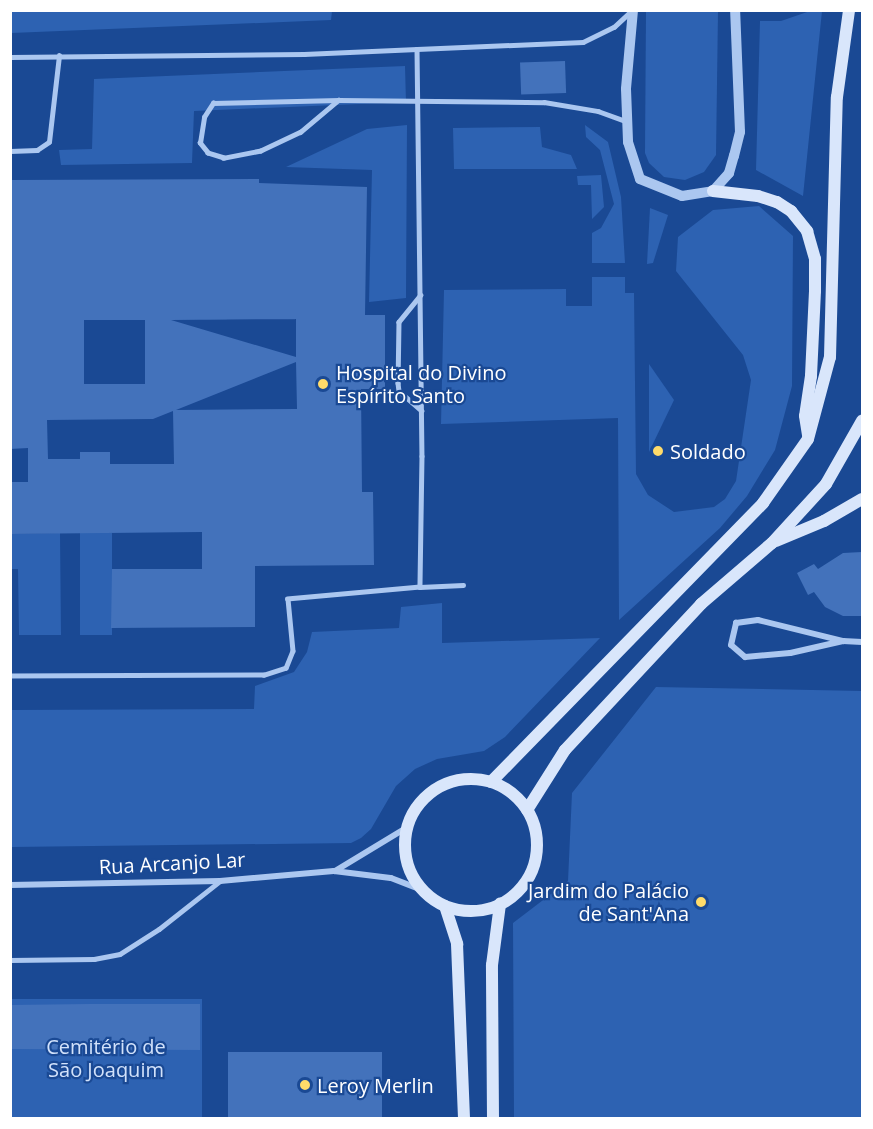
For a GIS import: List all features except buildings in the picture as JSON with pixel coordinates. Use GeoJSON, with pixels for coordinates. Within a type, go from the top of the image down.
{"type":"FeatureCollection","features":[{"type":"Feature","properties":{"kind":"main road"},"geometry":{"type":"LineString","coordinates":[[490,782],[763,503],[808,439],[830,357],[837,96],[849,10]]}},
{"type":"Feature","properties":{"kind":"main road"},"geometry":{"type":"LineString","coordinates":[[713,191],[758,196],[777,202],[791,211],[807,231],[815,259],[812,376],[805,416],[808,439]]}},
{"type":"Feature","properties":{"kind":"main road"},"geometry":{"type":"LineString","coordinates":[[527,810],[564,750],[701,604],[772,543],[826,484],[862,421]]}},
{"type":"Feature","properties":{"kind":"main road"},"geometry":{"type":"LineString","coordinates":[[772,543],[824,521],[862,499]]}},
{"type":"Feature","properties":{"kind":"main road"},"geometry":{"type":"LineString","coordinates":[[469,779],[490,782],[505,788],[527,810],[535,830],[537,852],[531,873],[518,891],[500,904],[482,910],[445,906],[422,890],[410,872],[405,850],[406,828],[415,809],[430,793],[448,783],[469,779]]}},
{"type":"Feature","properties":{"kind":"main road"},"geometry":{"type":"LineString","coordinates":[[493,1119],[492,965],[500,904]]}},
{"type":"Feature","properties":{"kind":"main road"},"geometry":{"type":"LineString","coordinates":[[445,906],[457,944],[464,1119]]}},
{"type":"Feature","properties":{"kind":"street"},"geometry":{"type":"LineString","coordinates":[[633,10],[626,121],[640,179],[682,196],[713,191],[729,173],[740,132],[735,10]]}},
{"type":"Feature","properties":{"kind":"street"},"geometry":{"type":"LineString","coordinates":[[843,641],[790,653],[745,657],[731,645],[736,623],[758,620],[843,641],[862,642]]}},
{"type":"Feature","properties":{"kind":"street"},"geometry":{"type":"LineString","coordinates":[[334,871],[406,828]]}},
{"type":"Feature","properties":{"kind":"street"},"geometry":{"type":"LineString","coordinates":[[334,871],[391,878],[422,890]]}},
{"type":"Feature","properties":{"kind":"street","name":"Rua Arcanjo Lar"},"geometry":{"type":"LineString","coordinates":[[10,885],[220,881],[334,871]]}},
{"type":"Feature","properties":{"kind":"lane"},"geometry":{"type":"LineString","coordinates":[[10,57],[417,49],[583,42],[614,27],[633,10]]}},
{"type":"Feature","properties":{"kind":"lane"},"geometry":{"type":"LineString","coordinates":[[417,49],[422,411],[420,587]]}},
{"type":"Feature","properties":{"kind":"lane"},"geometry":{"type":"LineString","coordinates":[[10,151],[37,150],[48,142],[58,56]]}},
{"type":"Feature","properties":{"kind":"lane"},"geometry":{"type":"LineString","coordinates":[[339,100],[301,132],[261,151],[224,158],[208,153],[200,143],[204,117],[213,103],[339,100],[418,99],[544,102],[598,111],[626,121]]}},
{"type":"Feature","properties":{"kind":"lane"},"geometry":{"type":"LineString","coordinates":[[421,295],[399,322],[398,383],[399,391],[422,411]]}},
{"type":"Feature","properties":{"kind":"lane"},"geometry":{"type":"LineString","coordinates":[[10,676],[264,675],[286,668],[293,651],[288,599],[462,585]]}},
{"type":"Feature","properties":{"kind":"lane"},"geometry":{"type":"LineString","coordinates":[[10,960],[94,959],[120,954],[178,916],[220,881]]}},
{"type":"Feature","properties":{"kind":"green space"},"geometry":{"type":"Polygon","coordinates":[[[813,10],[822,11],[803,196],[756,170],[760,21],[781,21],[813,10]]]}},
{"type":"Feature","properties":{"kind":"green space"},"geometry":{"type":"Polygon","coordinates":[[[10,11],[332,11],[331,20],[11,33],[10,11]]]}},
{"type":"Feature","properties":{"kind":"green space"},"geometry":{"type":"Polygon","coordinates":[[[646,11],[718,11],[716,155],[704,172],[685,180],[664,177],[649,163],[645,153],[646,11]]]}},
{"type":"Feature","properties":{"kind":"green space"},"geometry":{"type":"Polygon","coordinates":[[[405,66],[406,102],[194,111],[192,163],[61,165],[59,150],[92,149],[94,79],[405,66]]]}},
{"type":"Feature","properties":{"kind":"green space"},"geometry":{"type":"Polygon","coordinates":[[[407,125],[406,298],[369,302],[372,170],[286,167],[367,129],[407,125]]]}},
{"type":"Feature","properties":{"kind":"green space"},"geometry":{"type":"Polygon","coordinates":[[[585,125],[608,142],[621,197],[625,263],[592,263],[592,233],[601,228],[614,204],[600,150],[586,137],[585,125]]]}},
{"type":"Feature","properties":{"kind":"green space"},"geometry":{"type":"Polygon","coordinates":[[[540,127],[542,147],[571,155],[577,169],[454,169],[453,128],[540,127]]]}},
{"type":"Feature","properties":{"kind":"green space"},"geometry":{"type":"Polygon","coordinates":[[[601,175],[604,207],[592,219],[591,185],[578,185],[577,176],[601,175]]]}},
{"type":"Feature","properties":{"kind":"green space"},"geometry":{"type":"Polygon","coordinates":[[[759,206],[793,236],[792,386],[775,450],[747,496],[720,528],[619,620],[618,418],[441,424],[444,290],[566,289],[566,306],[592,306],[592,277],[625,277],[625,293],[634,293],[636,474],[648,495],[674,512],[714,507],[725,499],[736,481],[751,380],[743,355],[676,271],[678,237],[713,210],[759,206]]]}},
{"type":"Feature","properties":{"kind":"green space"},"geometry":{"type":"Polygon","coordinates":[[[650,208],[668,215],[653,263],[647,264],[650,208]]]}},
{"type":"Feature","properties":{"kind":"green space"},"geometry":{"type":"Polygon","coordinates":[[[649,364],[674,400],[649,452],[649,364]]]}},
{"type":"Feature","properties":{"kind":"green space"},"geometry":{"type":"Polygon","coordinates":[[[60,533],[61,635],[19,635],[18,569],[11,569],[10,534],[60,533]]]}},
{"type":"Feature","properties":{"kind":"green space"},"geometry":{"type":"Polygon","coordinates":[[[80,533],[112,533],[112,635],[80,635],[80,533]]]}},
{"type":"Feature","properties":{"kind":"green space"},"geometry":{"type":"Polygon","coordinates":[[[442,603],[442,643],[600,638],[505,737],[484,751],[437,759],[415,769],[396,786],[371,829],[361,838],[351,843],[11,847],[11,710],[254,709],[255,686],[294,672],[307,652],[312,632],[399,628],[401,607],[442,603]]]}},
{"type":"Feature","properties":{"kind":"green space","name":"Jardim do Palácio de Sant'Ana"},"geometry":{"type":"Polygon","coordinates":[[[656,687],[862,691],[862,1118],[514,1118],[513,923],[568,881],[572,793],[656,687]]]}},
{"type":"Feature","properties":{"kind":"green space","name":"Cemitério de São Joaquim"},"geometry":{"type":"Polygon","coordinates":[[[10,999],[202,999],[202,1118],[10,1118],[10,999]]]}},
{"type":"Feature","properties":{"kind":"place","name":"Hospital do Divino Espírito Santo"},"geometry":{"type":"Point","coordinates":[323,384]}},
{"type":"Feature","properties":{"kind":"place","name":"Soldado"},"geometry":{"type":"Point","coordinates":[658,451]}},
{"type":"Feature","properties":{"kind":"place","name":"Jardim do Palácio de Sant'Ana"},"geometry":{"type":"Point","coordinates":[701,902]}},
{"type":"Feature","properties":{"kind":"place","name":"Leroy Merlin"},"geometry":{"type":"Point","coordinates":[305,1085]}}]}
